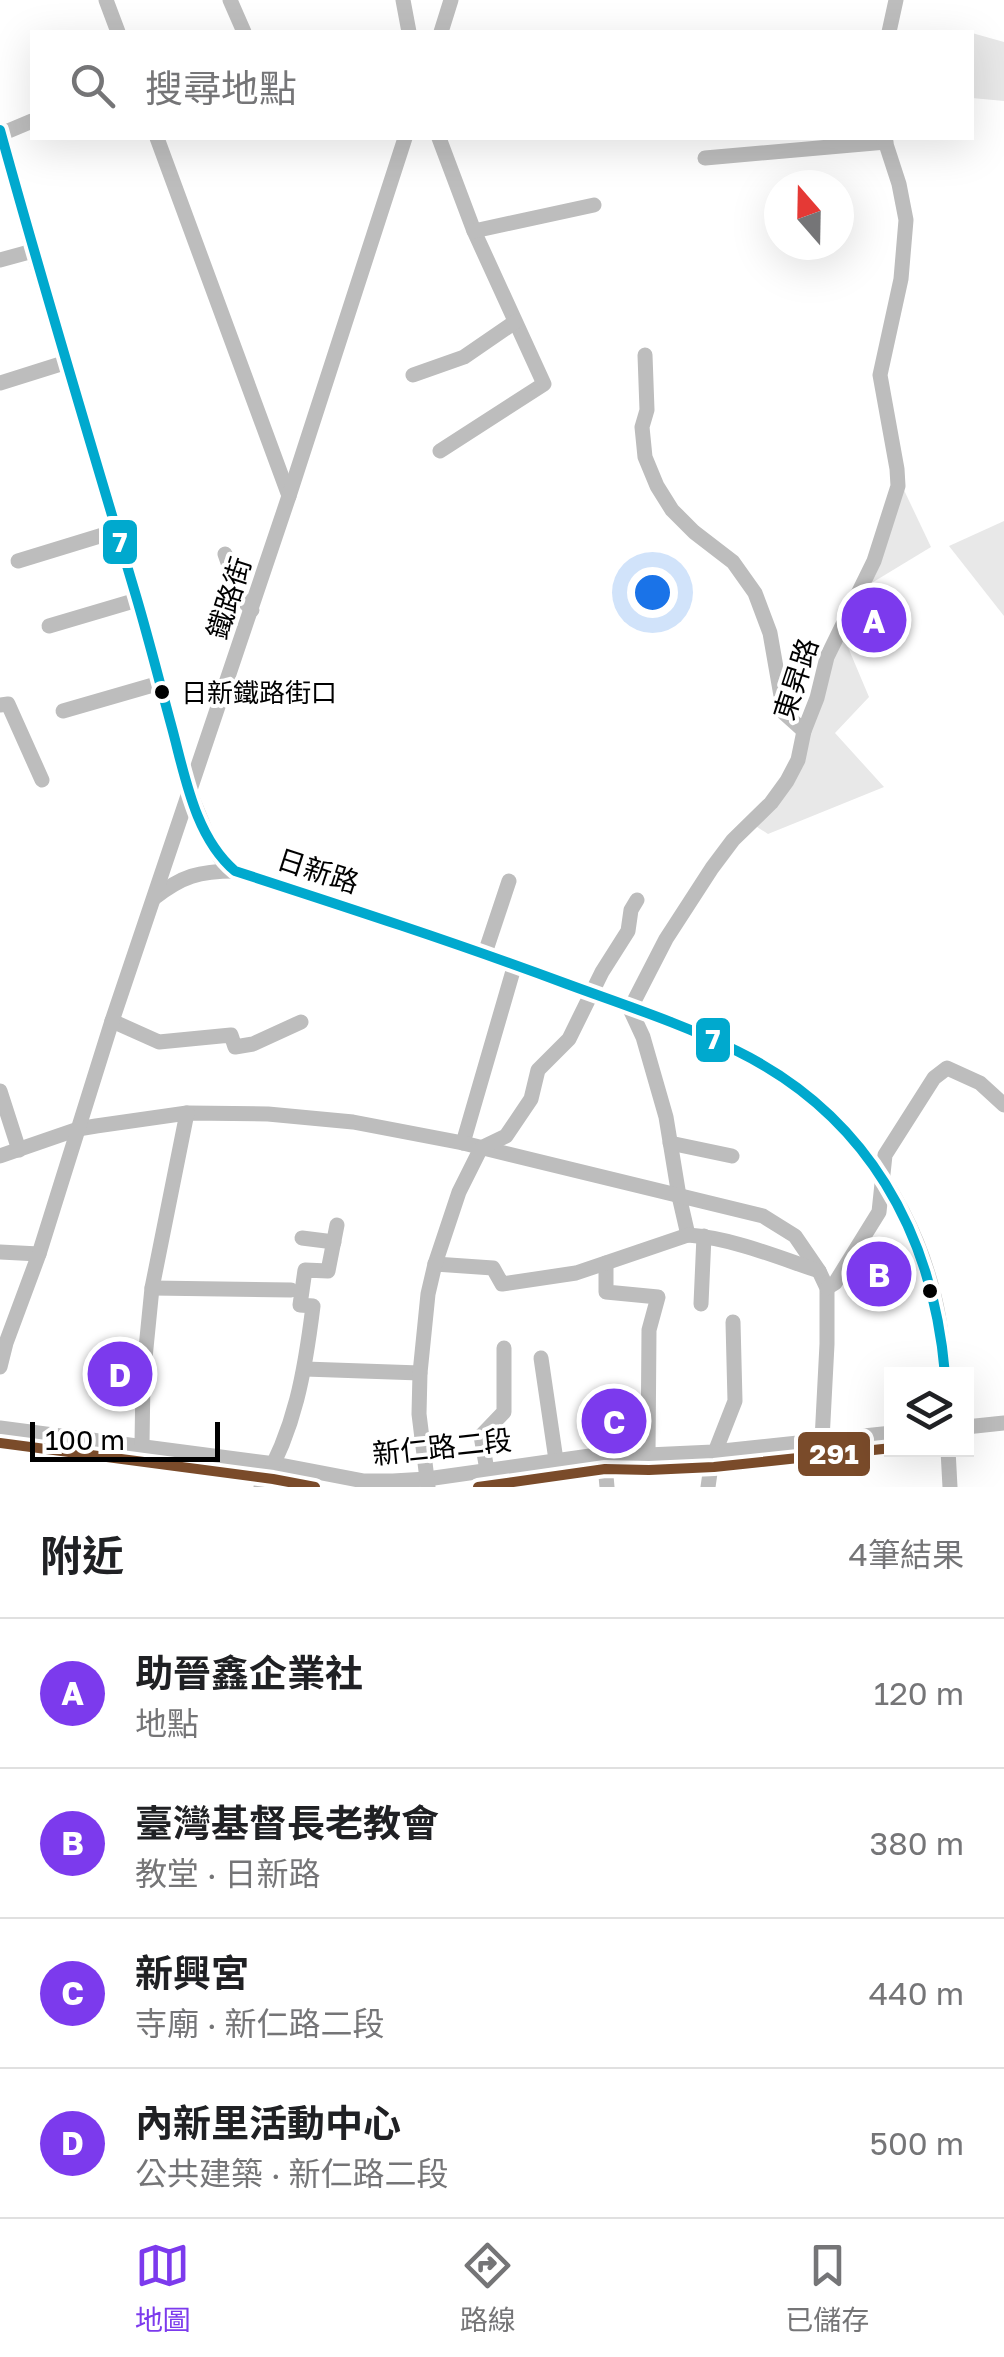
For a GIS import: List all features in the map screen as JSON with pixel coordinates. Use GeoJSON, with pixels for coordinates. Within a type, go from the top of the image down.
{"type":"FeatureCollection","features":[{"type":"Feature","properties":{"kind":"street"},"geometry":{"type":"LineString","coordinates":[[106,0],[117,30]]}},
{"type":"Feature","properties":{"kind":"street"},"geometry":{"type":"LineString","coordinates":[[230,0],[243,30]]}},
{"type":"Feature","properties":{"kind":"street"},"geometry":{"type":"LineString","coordinates":[[403,0],[410,30]]}},
{"type":"Feature","properties":{"kind":"street"},"geometry":{"type":"LineString","coordinates":[[441,30],[451,0]]}},
{"type":"Feature","properties":{"kind":"street"},"geometry":{"type":"LineString","coordinates":[[889,30],[896,0]]}},
{"type":"Feature","properties":{"kind":"street"},"geometry":{"type":"LineString","coordinates":[[0,132],[30,123]]}},
{"type":"Feature","properties":{"kind":"street","name":"日新路"},"geometry":{"type":"LineString","coordinates":[[0,132],[190,793],[221,858],[235,871],[485,953],[630,1008],[738,1051],[783,1077],[826,1111],[864,1152],[901,1206],[925,1262],[936,1303],[944,1367]]}},
{"type":"Feature","properties":{"kind":"street"},"geometry":{"type":"LineString","coordinates":[[158,140],[289,496]]}},
{"type":"Feature","properties":{"kind":"street","name":"鐵路街"},"geometry":{"type":"LineString","coordinates":[[0,1367],[404,140]]}},
{"type":"Feature","properties":{"kind":"street"},"geometry":{"type":"LineString","coordinates":[[440,140],[474,231],[544,384],[440,451]]}},
{"type":"Feature","properties":{"kind":"street"},"geometry":{"type":"LineString","coordinates":[[705,158],[885,140]]}},
{"type":"Feature","properties":{"kind":"street","name":"東昇路"},"geometry":{"type":"LineString","coordinates":[[630,1008],[666,939],[712,868],[788,780],[798,760],[827,656],[874,561],[898,486],[880,375],[901,278],[906,220],[900,184],[885,140]]}},
{"type":"Feature","properties":{"kind":"street"},"geometry":{"type":"LineString","coordinates":[[474,231],[594,205]]}},
{"type":"Feature","properties":{"kind":"street"},"geometry":{"type":"LineString","coordinates":[[0,260],[33,252]]}},
{"type":"Feature","properties":{"kind":"street"},"geometry":{"type":"LineString","coordinates":[[413,376],[464,357],[514,322]]}},
{"type":"Feature","properties":{"kind":"street"},"geometry":{"type":"LineString","coordinates":[[645,355],[645,456],[672,510],[733,562],[755,592],[770,632],[784,713],[804,731]]}},
{"type":"Feature","properties":{"kind":"street"},"geometry":{"type":"LineString","coordinates":[[0,383],[67,362]]}},
{"type":"Feature","properties":{"kind":"street"},"geometry":{"type":"LineString","coordinates":[[18,561],[116,531]]}},
{"type":"Feature","properties":{"kind":"street"},"geometry":{"type":"LineString","coordinates":[[225,554],[240,597],[252,610]]}},
{"type":"Feature","properties":{"kind":"street"},"geometry":{"type":"LineString","coordinates":[[50,626],[137,600]]}},
{"type":"Feature","properties":{"kind":"street"},"geometry":{"type":"LineString","coordinates":[[63,711],[160,683]]}},
{"type":"Feature","properties":{"kind":"street"},"geometry":{"type":"LineString","coordinates":[[0,704],[8,704],[42,780]]}},
{"type":"Feature","properties":{"kind":"street"},"geometry":{"type":"LineString","coordinates":[[154,898],[190,875],[235,871]]}},
{"type":"Feature","properties":{"kind":"street"},"geometry":{"type":"LineString","coordinates":[[485,953],[509,881]]}},
{"type":"Feature","properties":{"kind":"street"},"geometry":{"type":"LineString","coordinates":[[428,1483],[419,1414],[428,1294],[459,1192],[482,1148],[506,1136],[532,1099],[538,1070],[570,1039],[602,972],[628,931],[636,900]]}},
{"type":"Feature","properties":{"kind":"street"},"geometry":{"type":"LineString","coordinates":[[464,1143],[515,964]]}},
{"type":"Feature","properties":{"kind":"street"},"geometry":{"type":"LineString","coordinates":[[630,1008],[643,1037],[666,1117],[679,1196],[696,1235],[701,1304]]}},
{"type":"Feature","properties":{"kind":"street"},"geometry":{"type":"LineString","coordinates":[[112,1021],[159,1042],[231,1035],[235,1047],[254,1044],[301,1022]]}},
{"type":"Feature","properties":{"kind":"street"},"geometry":{"type":"LineString","coordinates":[[827,1288],[836,1284],[879,1212],[885,1155],[934,1078],[947,1068],[980,1083],[1004,1105]]}},
{"type":"Feature","properties":{"kind":"street"},"geometry":{"type":"LineString","coordinates":[[0,1091],[19,1150]]}},
{"type":"Feature","properties":{"kind":"street"},"geometry":{"type":"LineString","coordinates":[[142,1445],[143,1378],[152,1288],[186,1113]]}},
{"type":"Feature","properties":{"kind":"street"},"geometry":{"type":"LineString","coordinates":[[0,1156],[78,1129],[186,1113],[268,1114],[353,1122],[464,1143],[763,1216],[781,1225],[803,1246],[827,1288],[822,1440]]}},
{"type":"Feature","properties":{"kind":"street"},"geometry":{"type":"LineString","coordinates":[[670,1144],[732,1156]]}},
{"type":"Feature","properties":{"kind":"street"},"geometry":{"type":"LineString","coordinates":[[261,1487],[275,1464],[306,1370],[313,1306],[300,1305],[305,1270],[328,1271],[337,1224]]}},
{"type":"Feature","properties":{"kind":"street"},"geometry":{"type":"LineString","coordinates":[[435,1264],[493,1268],[502,1284],[565,1275],[696,1235],[819,1271]]}},
{"type":"Feature","properties":{"kind":"street"},"geometry":{"type":"LineString","coordinates":[[302,1238],[334,1242]]}},
{"type":"Feature","properties":{"kind":"street"},"geometry":{"type":"LineString","coordinates":[[0,1252],[38,1254]]}},
{"type":"Feature","properties":{"kind":"street"},"geometry":{"type":"LineString","coordinates":[[606,1263],[606,1292],[658,1297],[649,1330],[648,1456]]}},
{"type":"Feature","properties":{"kind":"street"},"geometry":{"type":"LineString","coordinates":[[152,1288],[291,1290]]}},
{"type":"Feature","properties":{"kind":"street"},"geometry":{"type":"LineString","coordinates":[[708,1487],[714,1452],[735,1401],[733,1322]]}},
{"type":"Feature","properties":{"kind":"street"},"geometry":{"type":"LineString","coordinates":[[490,1487],[481,1436],[504,1412],[504,1348]]}},
{"type":"Feature","properties":{"kind":"street"},"geometry":{"type":"LineString","coordinates":[[541,1358],[556,1460]]}},
{"type":"Feature","properties":{"kind":"street"},"geometry":{"type":"LineString","coordinates":[[306,1370],[420,1372]]}},
{"type":"Feature","properties":{"kind":"street"},"geometry":{"type":"LineString","coordinates":[[974,1426],[1004,1423]]}},
{"type":"Feature","properties":{"kind":"street","name":"新仁路二段"},"geometry":{"type":"LineString","coordinates":[[0,1428],[275,1464],[364,1480],[428,1483],[487,1469],[604,1454],[714,1452],[884,1434]]}},
{"type":"Feature","properties":{"kind":"street"},"geometry":{"type":"LineString","coordinates":[[604,1454],[607,1487]]}},
{"type":"Feature","properties":{"kind":"street"},"geometry":{"type":"LineString","coordinates":[[948,1457],[950,1487]]}},
{"type":"Feature","properties":{"kind":"shaded area"},"geometry":{"type":"Polygon","coordinates":[[[974,34],[1004,42],[1004,101],[974,98],[974,34]]]}},
{"type":"Feature","properties":{"kind":"shaded area"},"geometry":{"type":"Polygon","coordinates":[[[903,488],[931,547],[865,587],[903,488]]]}},
{"type":"Feature","properties":{"kind":"shaded area"},"geometry":{"type":"Polygon","coordinates":[[[1004,521],[1004,616],[949,546],[1004,521]]]}},
{"type":"Feature","properties":{"kind":"shaded area"},"geometry":{"type":"Polygon","coordinates":[[[842,633],[869,697],[835,733],[884,787],[768,834],[751,823],[786,780],[842,633]]]}},
{"type":"Feature","properties":{"kind":"transit line","name":"7"},"geometry":{"type":"LineString","coordinates":[[0,130],[141,612],[187,785],[201,823],[221,857],[235,871],[675,1023],[783,1077],[823,1109],[857,1144],[885,1184],[926,1273],[944,1367]]}},
{"type":"Feature","properties":{"kind":"transit line","name":"291"},"geometry":{"type":"LineString","coordinates":[[0,1443],[315,1487]]}},
{"type":"Feature","properties":{"kind":"transit line","name":"291"},"geometry":{"type":"LineString","coordinates":[[478,1487],[605,1469],[714,1467],[884,1449]]}},
{"type":"Feature","properties":{"kind":"place","name":"助晉鑫企業社"},"geometry":{"type":"Point","coordinates":[874,620]}},
{"type":"Feature","properties":{"kind":"place","name":"日新鐵路街口"},"geometry":{"type":"Point","coordinates":[162,692]}},
{"type":"Feature","properties":{"kind":"place","name":"臺灣基督長老教會"},"geometry":{"type":"Point","coordinates":[879,1274]}},
{"type":"Feature","properties":{"kind":"place","name":"內新里活動中心"},"geometry":{"type":"Point","coordinates":[120,1374]}},
{"type":"Feature","properties":{"kind":"place","name":"新興宮"},"geometry":{"type":"Point","coordinates":[614,1421]}}]}
